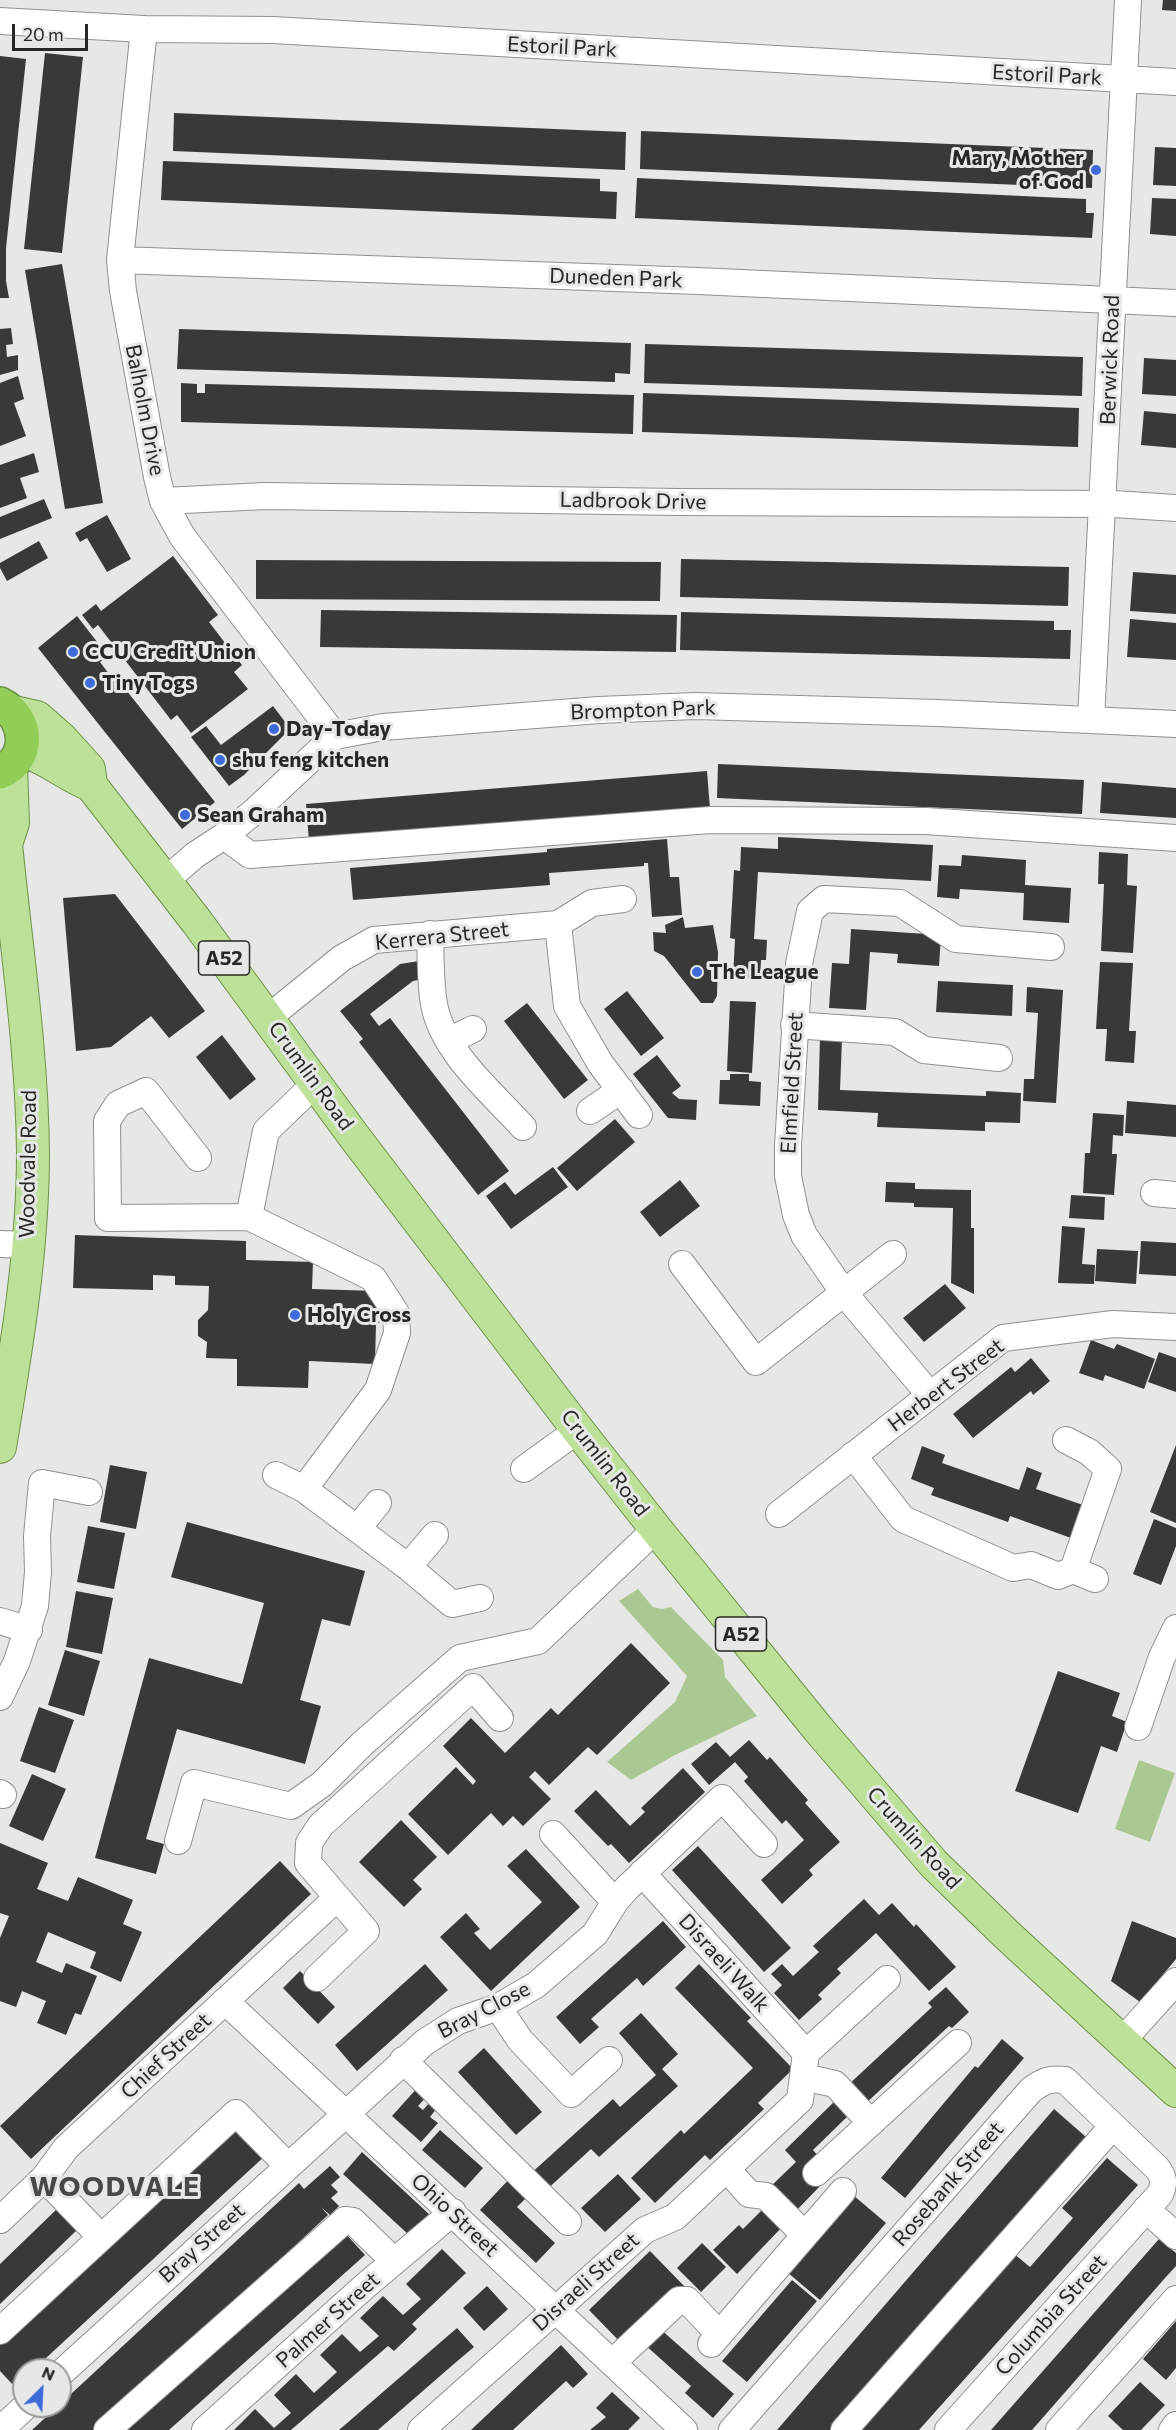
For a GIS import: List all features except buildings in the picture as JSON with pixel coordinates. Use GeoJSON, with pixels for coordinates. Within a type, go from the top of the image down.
{"type":"FeatureCollection","features":[{"type":"Feature","properties":{"kind":"highway"},"geometry":{"type":"LineString","coordinates":[[4,699],[22,729],[11,762]]}},
{"type":"Feature","properties":{"kind":"main road","name":"Crumlin Road"},"geometry":{"type":"LineString","coordinates":[[4,699],[37,717],[62,739],[89,769],[91,785],[269,1017],[353,1135],[578,1430],[819,1730],[934,1864],[1176,2091]]}},
{"type":"Feature","properties":{"kind":"main road","name":"Crumlin Road"},"geometry":{"type":"LineString","coordinates":[[11,762],[34,753],[75,779],[91,785]]}},
{"type":"Feature","properties":{"kind":"main road","name":"Woodvale Road"},"geometry":{"type":"LineString","coordinates":[[0,1447],[13,1367],[14,1245],[33,1155],[31,1099],[3,839],[13,823],[11,762]]}},
{"type":"Feature","properties":{"kind":"street","name":"Berwick Road"},"geometry":{"type":"LineString","coordinates":[[1091,719],[1128,0]]}},
{"type":"Feature","properties":{"kind":"street","name":"Estoril Park"},"geometry":{"type":"LineString","coordinates":[[0,21],[144,29],[273,30],[1176,82]]}},
{"type":"Feature","properties":{"kind":"street","name":"Balholm Drive"},"geometry":{"type":"LineString","coordinates":[[144,29],[120,260],[123,291],[142,400],[163,501],[182,536],[335,736]]}},
{"type":"Feature","properties":{"kind":"street","name":"Duneden Park"},"geometry":{"type":"LineString","coordinates":[[120,260],[698,281],[1176,303]]}},
{"type":"Feature","properties":{"kind":"street","name":"Ladbrook Drive"},"geometry":{"type":"LineString","coordinates":[[163,501],[265,496],[691,502],[1103,504],[1176,508]]}},
{"type":"Feature","properties":{"kind":"street","name":"Brompton Park"},"geometry":{"type":"LineString","coordinates":[[335,736],[383,727],[600,710],[695,706],[1091,719],[1176,724]]}},
{"type":"Feature","properties":{"kind":"street"},"geometry":{"type":"LineString","coordinates":[[165,881],[195,855],[224,836],[256,810],[335,736]]}},
{"type":"Feature","properties":{"kind":"street"},"geometry":{"type":"LineString","coordinates":[[224,836],[250,855],[710,820],[925,822],[1176,838]]}},
{"type":"Feature","properties":{"kind":"street"},"geometry":{"type":"LineString","coordinates":[[623,899],[592,903],[562,921],[562,963],[567,1006],[600,1063],[639,1115]]}},
{"type":"Feature","properties":{"kind":"street","name":"Elmfield Street"},"geometry":{"type":"LineString","coordinates":[[930,1395],[844,1293],[804,1235],[796,1215],[788,1176],[794,1025],[799,964],[810,911],[824,899],[900,903],[956,939],[1052,947]]}},
{"type":"Feature","properties":{"kind":"street","name":"Kerrera Street"},"geometry":{"type":"LineString","coordinates":[[269,1017],[342,958],[374,940],[562,921]]}},
{"type":"Feature","properties":{"kind":"street"},"geometry":{"type":"LineString","coordinates":[[430,934],[434,1005],[449,1041],[459,1057],[523,1127]]}},
{"type":"Feature","properties":{"kind":"street"},"geometry":{"type":"LineString","coordinates":[[794,1025],[895,1032],[924,1050],[999,1058]]}},
{"type":"Feature","properties":{"kind":"street"},"geometry":{"type":"LineString","coordinates":[[449,1041],[473,1029]]}},
{"type":"Feature","properties":{"kind":"street"},"geometry":{"type":"LineString","coordinates":[[249,1217],[266,1131],[316,1083]]}},
{"type":"Feature","properties":{"kind":"street"},"geometry":{"type":"LineString","coordinates":[[198,1158],[146,1090],[118,1104],[107,1121],[108,1218],[249,1217],[373,1278],[396,1313],[397,1333],[378,1390],[304,1489]]}},
{"type":"Feature","properties":{"kind":"street"},"geometry":{"type":"LineString","coordinates":[[590,1111],[621,1090]]}},
{"type":"Feature","properties":{"kind":"street"},"geometry":{"type":"LineString","coordinates":[[682,1264],[756,1362],[893,1254]]}},
{"type":"Feature","properties":{"kind":"street","name":"Herbert Street"},"geometry":{"type":"LineString","coordinates":[[778,1514],[1004,1338],[1113,1324],[1176,1327]]}},
{"type":"Feature","properties":{"kind":"street"},"geometry":{"type":"LineString","coordinates":[[524,1468],[578,1430]]}},
{"type":"Feature","properties":{"kind":"street"},"geometry":{"type":"LineString","coordinates":[[853,1455],[903,1519],[1013,1568],[1031,1565],[1058,1576],[1084,1574],[1108,1469],[1089,1452],[1066,1440]]}},
{"type":"Feature","properties":{"kind":"street"},"geometry":{"type":"LineString","coordinates":[[276,1475],[304,1489],[408,1567],[452,1604],[480,1598]]}},
{"type":"Feature","properties":{"kind":"street"},"geometry":{"type":"LineString","coordinates":[[0,1697],[29,1630],[35,1606],[38,1572],[37,1536],[42,1483],[89,1492]]}},
{"type":"Feature","properties":{"kind":"street"},"geometry":{"type":"LineString","coordinates":[[357,1529],[378,1503]]}},
{"type":"Feature","properties":{"kind":"street"},"geometry":{"type":"LineString","coordinates":[[178,1841],[194,1783],[291,1806],[322,1784],[362,1744],[460,1658],[538,1641],[656,1529]]}},
{"type":"Feature","properties":{"kind":"street"},"geometry":{"type":"LineString","coordinates":[[408,1567],[435,1535]]}},
{"type":"Feature","properties":{"kind":"street"},"geometry":{"type":"LineString","coordinates":[[0,1621],[29,1630]]}},
{"type":"Feature","properties":{"kind":"street"},"geometry":{"type":"LineString","coordinates":[[1138,1727],[1153,1682],[1176,1628]]}},
{"type":"Feature","properties":{"kind":"street"},"geometry":{"type":"LineString","coordinates":[[317,1978],[366,1931],[308,1863],[309,1843],[321,1825],[473,1687],[500,1718]]}},
{"type":"Feature","properties":{"kind":"street","name":"Bray Close"},"geometry":{"type":"LineString","coordinates":[[346,2113],[403,2060],[439,2031],[458,2020],[498,2007],[536,1985],[571,1956],[595,1934],[615,1902],[642,1873],[722,1798],[764,1844]]}},
{"type":"Feature","properties":{"kind":"street"},"geometry":{"type":"LineString","coordinates":[[553,1834],[615,1902]]}},
{"type":"Feature","properties":{"kind":"street","name":"Disraeli Walk"},"geometry":{"type":"LineString","coordinates":[[642,1873],[804,2065]]}},
{"type":"Feature","properties":{"kind":"street","name":"Chief Street"},"geometry":{"type":"LineString","coordinates":[[0,2220],[44,2178],[66,2148],[337,1898]]}},
{"type":"Feature","properties":{"kind":"street"},"geometry":{"type":"LineString","coordinates":[[871,2123],[835,2084],[804,2065],[887,1979]]}},
{"type":"Feature","properties":{"kind":"street"},"geometry":{"type":"LineString","coordinates":[[1122,2041],[1176,1981]]}},
{"type":"Feature","properties":{"kind":"street","name":"Ohio Street"},"geometry":{"type":"LineString","coordinates":[[225,2001],[613,2362],[681,2429]]}},
{"type":"Feature","properties":{"kind":"street"},"geometry":{"type":"LineString","coordinates":[[498,2007],[520,2040],[571,2094],[609,2060]]}},
{"type":"Feature","properties":{"kind":"street"},"geometry":{"type":"LineString","coordinates":[[816,2173],[958,2043]]}},
{"type":"Feature","properties":{"kind":"street"},"geometry":{"type":"LineString","coordinates":[[403,2060],[568,2222]]}},
{"type":"Feature","properties":{"kind":"street","name":"Disraeli Street"},"geometry":{"type":"LineString","coordinates":[[421,2430],[645,2230],[675,2217],[800,2100],[804,2065]]}},
{"type":"Feature","properties":{"kind":"street","name":"Rosebank Street"},"geometry":{"type":"LineString","coordinates":[[732,2430],[1031,2090],[1041,2082],[1053,2079],[1065,2080],[1163,2175],[1164,2185],[1150,2205]]}},
{"type":"Feature","properties":{"kind":"street"},"geometry":{"type":"LineString","coordinates":[[0,2331],[236,2113],[288,2166]]}},
{"type":"Feature","properties":{"kind":"street","name":"Bray Street"},"geometry":{"type":"LineString","coordinates":[[72,2363],[346,2113]]}},
{"type":"Feature","properties":{"kind":"street"},"geometry":{"type":"LineString","coordinates":[[844,2430],[1113,2126]]}},
{"type":"Feature","properties":{"kind":"street"},"geometry":{"type":"LineString","coordinates":[[727,2169],[749,2194],[766,2196],[805,2235]]}},
{"type":"Feature","properties":{"kind":"street"},"geometry":{"type":"LineString","coordinates":[[44,2178],[101,2237]]}},
{"type":"Feature","properties":{"kind":"street"},"geometry":{"type":"LineString","coordinates":[[613,2362],[679,2300],[687,2300],[715,2339],[843,2191]]}},
{"type":"Feature","properties":{"kind":"street"},"geometry":{"type":"LineString","coordinates":[[1150,2205],[1176,2236]]}},
{"type":"Feature","properties":{"kind":"street","name":"Columbia Street"},"geometry":{"type":"LineString","coordinates":[[948,2430],[1150,2205]]}},
{"type":"Feature","properties":{"kind":"street","name":"Palmer Street"},"geometry":{"type":"LineString","coordinates":[[204,2430],[394,2261],[453,2212]]}},
{"type":"Feature","properties":{"kind":"street"},"geometry":{"type":"LineString","coordinates":[[106,2430],[345,2220],[353,2221],[394,2261]]}},
{"type":"Feature","properties":{"kind":"street"},"geometry":{"type":"LineString","coordinates":[[1059,2430],[1176,2300]]}},
{"type":"Feature","properties":{"kind":"street"},"geometry":{"type":"LineString","coordinates":[[0,2430],[13,2418]]}},
{"type":"Feature","properties":{"kind":"street"},"geometry":{"type":"LineString","coordinates":[[1172,2430],[1176,2426]]}},
{"type":"Feature","properties":{"kind":"green space"},"geometry":{"type":"Polygon","coordinates":[[[638,1589],[653,1607],[662,1609],[671,1607],[723,1660],[725,1677],[757,1716],[675,1755],[631,1780],[607,1762],[675,1702],[687,1676],[619,1601],[638,1589]]]}},
{"type":"Feature","properties":{"kind":"green space"},"geometry":{"type":"Polygon","coordinates":[[[1139,1760],[1175,1773],[1150,1842],[1115,1829],[1139,1760]]]}},
{"type":"Feature","properties":{"kind":"place","name":"Mary, Mother of God"},"geometry":{"type":"Point","coordinates":[1096,170]}},
{"type":"Feature","properties":{"kind":"place","name":"CCU Credit Union"},"geometry":{"type":"Point","coordinates":[73,652]}},
{"type":"Feature","properties":{"kind":"place","name":"Tiny Togs"},"geometry":{"type":"Point","coordinates":[90,683]}},
{"type":"Feature","properties":{"kind":"place","name":"Day-Today"},"geometry":{"type":"Point","coordinates":[274,729]}},
{"type":"Feature","properties":{"kind":"place","name":"shu feng kitchen"},"geometry":{"type":"Point","coordinates":[220,760]}},
{"type":"Feature","properties":{"kind":"place","name":"Sean Graham"},"geometry":{"type":"Point","coordinates":[185,815]}},
{"type":"Feature","properties":{"kind":"place","name":"The League"},"geometry":{"type":"Point","coordinates":[697,972]}},
{"type":"Feature","properties":{"kind":"place","name":"Holy Cross"},"geometry":{"type":"Point","coordinates":[295,1315]}},
{"type":"Feature","properties":{"kind":"district","name":"WOODVALE"},"geometry":{"type":"Point","coordinates":[115,2187]}}]}
